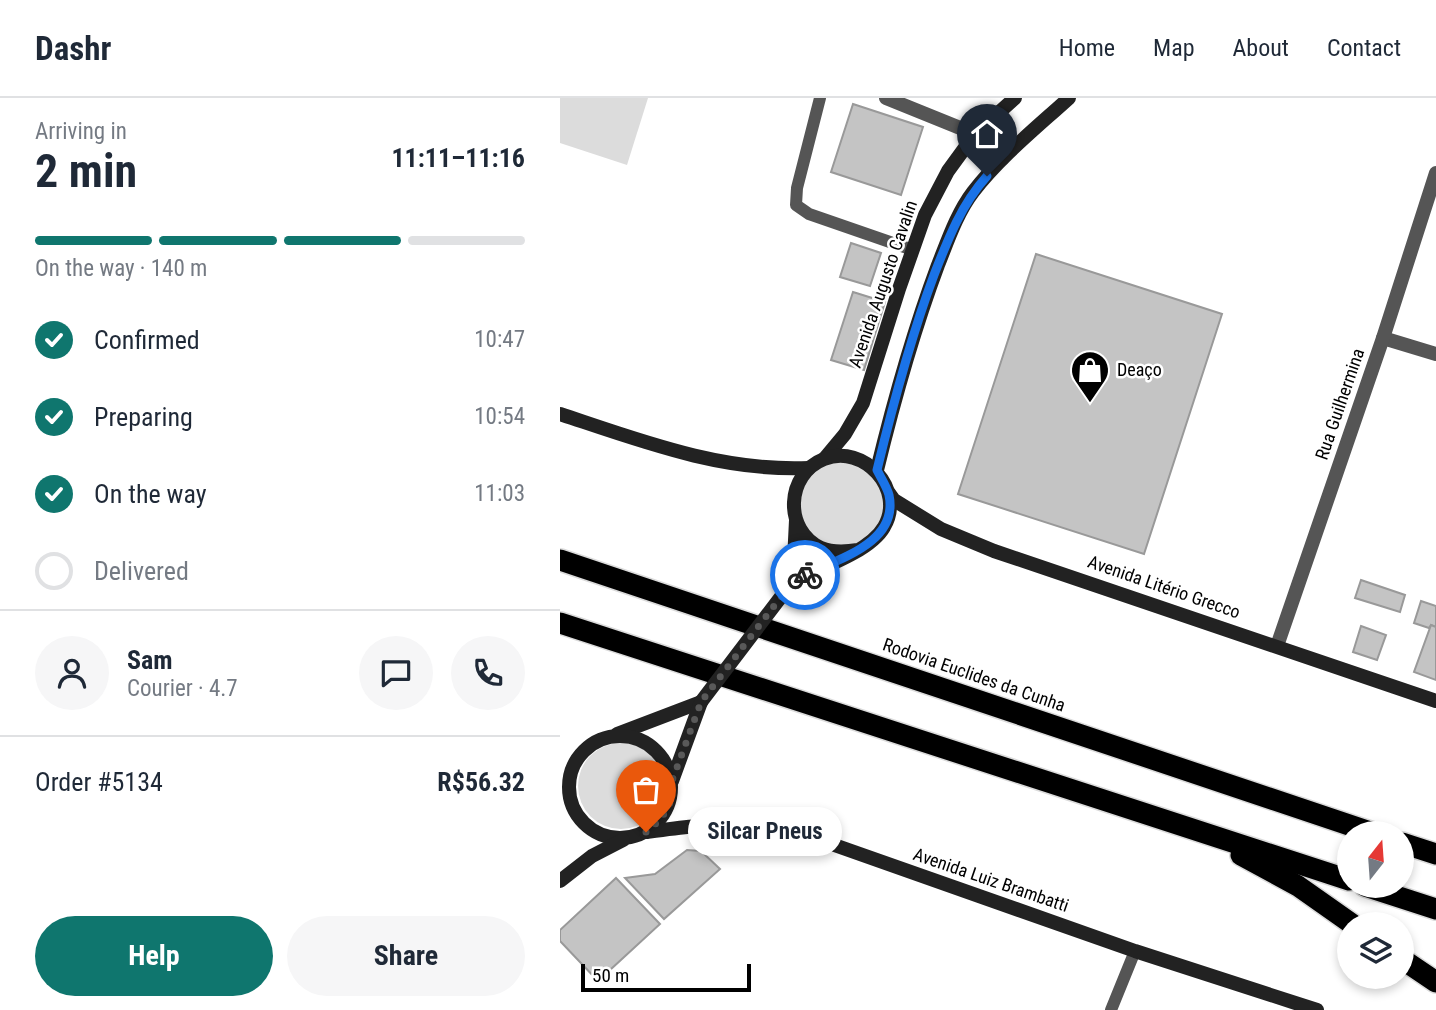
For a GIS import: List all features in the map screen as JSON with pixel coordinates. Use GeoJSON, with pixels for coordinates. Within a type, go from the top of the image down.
{"type":"FeatureCollection","features":[{"type":"Feature","properties":{"kind":"highway","name":"Rodovia Euclides da Cunha"},"geometry":{"type":"LineString","coordinates":[[560,560],[1337,821]]}},
{"type":"Feature","properties":{"kind":"highway"},"geometry":{"type":"LineString","coordinates":[[560,623],[1337,876]]}},
{"type":"Feature","properties":{"kind":"highway"},"geometry":{"type":"LineString","coordinates":[[1196,830],[1298,886],[1337,913]]}},
{"type":"Feature","properties":{"kind":"highway"},"geometry":{"type":"LineString","coordinates":[[1414,847],[1436,854]]}},
{"type":"Feature","properties":{"kind":"highway"},"geometry":{"type":"LineString","coordinates":[[1402,898],[1436,909]]}},
{"type":"Feature","properties":{"kind":"highway"},"geometry":{"type":"LineString","coordinates":[[1414,966],[1436,982]]}},
{"type":"Feature","properties":{"kind":"main road","name":"Avenida Augusto Cavalin"},"geometry":{"type":"LineString","coordinates":[[825,458],[845,434],[863,403],[925,215],[948,171],[975,134],[1015,98]]}},
{"type":"Feature","properties":{"kind":"main road"},"geometry":{"type":"LineString","coordinates":[[877,470],[893,403],[919,316],[953,226],[972,193],[1002,159],[1069,98]]}},
{"type":"Feature","properties":{"kind":"main road"},"geometry":{"type":"LineString","coordinates":[[560,414],[667,450],[733,465],[778,470],[809,468]]}},
{"type":"Feature","properties":{"kind":"main road"},"geometry":{"type":"LineString","coordinates":[[560,881],[592,856],[627,838],[646,832],[661,819],[671,801],[672,781],[701,702],[793,581],[858,550],[873,541],[884,527],[890,510],[889,493],[877,470],[862,460],[844,455],[825,458],[809,468],[800,479],[794,492],[796,520],[793,581]]}},
{"type":"Feature","properties":{"kind":"main road","name":"Avenida Litério Grecco"},"geometry":{"type":"LineString","coordinates":[[889,493],[894,500],[941,529],[984,547],[1436,701]]}},
{"type":"Feature","properties":{"kind":"main road"},"geometry":{"type":"LineString","coordinates":[[796,520],[806,537],[821,548],[840,552],[858,550]]}},
{"type":"Feature","properties":{"kind":"main road"},"geometry":{"type":"LineString","coordinates":[[627,838],[608,837],[590,829],[576,815],[564,792],[572,767],[582,751],[597,740],[701,702]]}},
{"type":"Feature","properties":{"kind":"main road"},"geometry":{"type":"LineString","coordinates":[[614,735],[635,737],[653,746],[666,762],[672,781]]}},
{"type":"Feature","properties":{"kind":"main road","name":"Avenida Luiz Brambatti"},"geometry":{"type":"LineString","coordinates":[[646,832],[740,825],[782,830],[823,841],[1135,951],[1317,1010]]}},
{"type":"Feature","properties":{"kind":"street"},"geometry":{"type":"LineString","coordinates":[[886,98],[975,134],[1002,159]]}},
{"type":"Feature","properties":{"kind":"street","name":"Rua Guilhermina"},"geometry":{"type":"LineString","coordinates":[[1277,646],[1383,338],[1436,173]]}},
{"type":"Feature","properties":{"kind":"street"},"geometry":{"type":"LineString","coordinates":[[1383,338],[1436,354]]}},
{"type":"Feature","properties":{"kind":"lane"},"geometry":{"type":"LineString","coordinates":[[820,98],[797,188],[796,205],[809,214],[913,250]]}},
{"type":"Feature","properties":{"kind":"lane"},"geometry":{"type":"LineString","coordinates":[[1111,1010],[1135,951]]}},
{"type":"Feature","properties":{"kind":"shaded area"},"geometry":{"type":"Polygon","coordinates":[[[560,98],[648,98],[627,165],[560,143],[560,98]]]}},
{"type":"Feature","properties":{"kind":"shaded area"},"geometry":{"type":"Polygon","coordinates":[[[844,459],[874,474],[885,511],[875,529],[865,539],[854,545],[833,547],[816,539],[804,524],[800,504],[801,492],[807,477],[817,468],[844,459]]]}},
{"type":"Feature","properties":{"kind":"shaded area"},"geometry":{"type":"Polygon","coordinates":[[[621,743],[645,750],[657,762],[664,786],[657,810],[645,822],[621,829],[597,822],[585,810],[578,786],[585,762],[597,750],[621,743]]]}},
{"type":"Feature","properties":{"kind":"building"},"geometry":{"type":"Polygon","coordinates":[[[853,104],[923,127],[901,195],[831,172],[853,104]]]}},
{"type":"Feature","properties":{"kind":"building"},"geometry":{"type":"Polygon","coordinates":[[[851,243],[881,253],[870,286],[840,277],[851,243]]]}},
{"type":"Feature","properties":{"kind":"building","name":"Deaço"},"geometry":{"type":"Polygon","coordinates":[[[1036,254],[1222,314],[1144,554],[958,494],[1036,254]]]}},
{"type":"Feature","properties":{"kind":"building"},"geometry":{"type":"Polygon","coordinates":[[[853,292],[885,302],[864,370],[831,360],[853,292]]]}},
{"type":"Feature","properties":{"kind":"building"},"geometry":{"type":"Polygon","coordinates":[[[1361,580],[1405,595],[1400,612],[1355,598],[1361,580]]]}},
{"type":"Feature","properties":{"kind":"building"},"geometry":{"type":"Polygon","coordinates":[[[1421,601],[1436,606],[1436,627],[1431,625],[1429,628],[1414,623],[1421,601]]]}},
{"type":"Feature","properties":{"kind":"building"},"geometry":{"type":"Polygon","coordinates":[[[1431,625],[1436,627],[1436,680],[1414,672],[1431,625]]]}},
{"type":"Feature","properties":{"kind":"building"},"geometry":{"type":"Polygon","coordinates":[[[1361,626],[1386,635],[1377,660],[1353,652],[1361,626]]]}},
{"type":"Feature","properties":{"kind":"building"},"geometry":{"type":"Polygon","coordinates":[[[687,850],[701,851],[720,869],[664,919],[625,878],[655,874],[687,850]]]}},
{"type":"Feature","properties":{"kind":"building"},"geometry":{"type":"Polygon","coordinates":[[[616,878],[660,924],[598,981],[560,941],[560,930],[616,878]]]}},
{"type":"Feature","properties":{"kind":"way so far"},"geometry":{"type":"LineString","coordinates":[[646,832],[661,819],[671,801],[672,781],[701,702],[793,581],[805,575]]}},
{"type":"Feature","properties":{"kind":"place","name":"Deaço"},"geometry":{"type":"Point","coordinates":[1090,404]}},
{"type":"Feature","properties":{"kind":"place","name":"Silcar Pneus"},"geometry":{"type":"Point","coordinates":[646,832]}},
{"type":"Feature","properties":{"kind":"route"},"geometry":{"type":"LineString","coordinates":[[805,575],[873,541],[884,527],[890,510],[889,493],[877,470],[893,403],[919,316],[953,226],[972,193],[987,176]]}}]}
